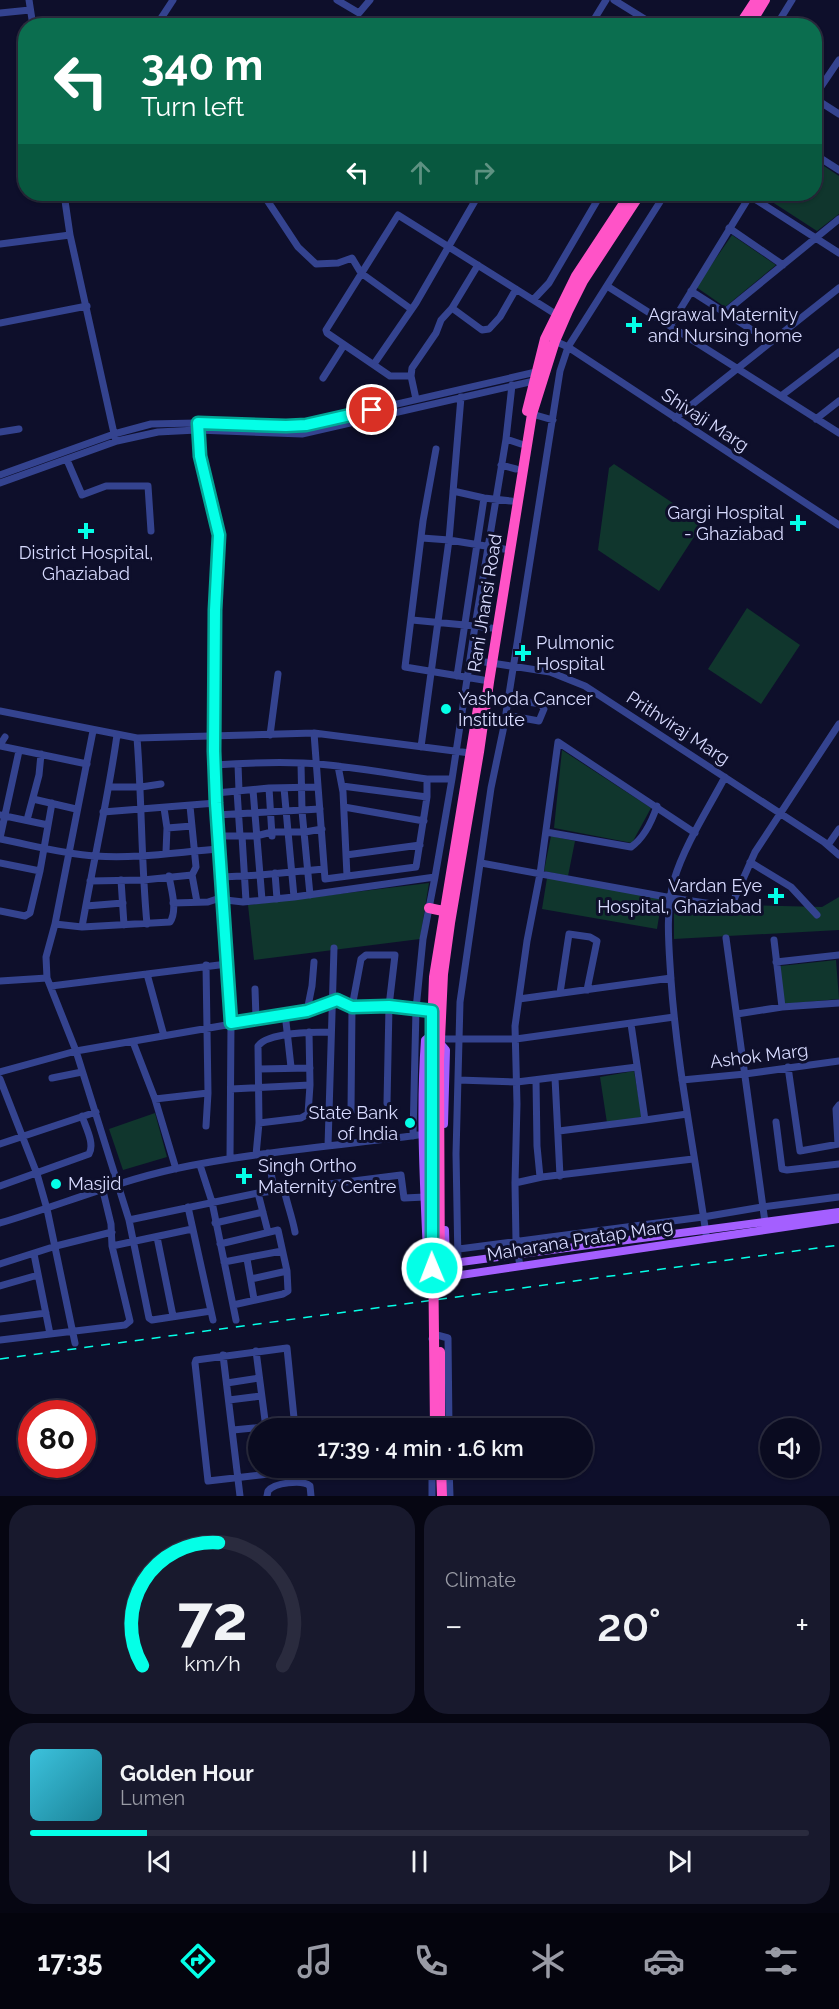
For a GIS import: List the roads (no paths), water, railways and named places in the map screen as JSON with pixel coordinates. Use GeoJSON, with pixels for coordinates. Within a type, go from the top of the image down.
{"type":"FeatureCollection","features":[{"type":"Feature","properties":{"kind":"highway"},"geometry":{"type":"LineString","coordinates":[[744,18],[756,0]]}},
{"type":"Feature","properties":{"kind":"highway"},"geometry":{"type":"LineString","coordinates":[[754,18],[765,0]]}},
{"type":"Feature","properties":{"kind":"highway","name":"Rani Jhansi Road"},"geometry":{"type":"LineString","coordinates":[[437,1039],[454,876],[535,376],[545,339],[576,276],[625,201]]}},
{"type":"Feature","properties":{"kind":"highway","name":"Rani Jhansi Road"},"geometry":{"type":"LineString","coordinates":[[457,858],[470,753],[483,680],[489,663],[491,628],[516,469],[555,341],[583,281],[635,201]]}},
{"type":"Feature","properties":{"kind":"highway","name":"Rani Jhansi Road"},"geometry":{"type":"LineString","coordinates":[[437,1039],[432,1011],[434,977],[443,911],[454,876]]}},
{"type":"Feature","properties":{"kind":"highway"},"geometry":{"type":"LineString","coordinates":[[429,908],[443,911]]}},
{"type":"Feature","properties":{"kind":"highway"},"geometry":{"type":"LineString","coordinates":[[433,1418],[437,1039]]}},
{"type":"Feature","properties":{"kind":"highway"},"geometry":{"type":"LineString","coordinates":[[435,1061],[441,1418]]}},
{"type":"Feature","properties":{"kind":"highway"},"geometry":{"type":"LineString","coordinates":[[434,1478],[434,1496]]}},
{"type":"Feature","properties":{"kind":"highway"},"geometry":{"type":"LineString","coordinates":[[441,1478],[442,1496]]}},
{"type":"Feature","properties":{"kind":"main road"},"geometry":{"type":"LineString","coordinates":[[437,1039],[446,1050],[443,1179],[447,1277],[428,1278],[423,1134],[425,1040],[437,1039]]}},
{"type":"Feature","properties":{"kind":"main road","name":"Maharana Pratap Marg"},"geometry":{"type":"LineString","coordinates":[[447,1277],[765,1222],[839,1212]]}},
{"type":"Feature","properties":{"kind":"main road","name":"Maharana Pratap Marg"},"geometry":{"type":"LineString","coordinates":[[446,1264],[839,1219]]}},
{"type":"Feature","properties":{"kind":"street"},"geometry":{"type":"LineString","coordinates":[[29,0],[32,18]]}},
{"type":"Feature","properties":{"kind":"street"},"geometry":{"type":"LineString","coordinates":[[161,18],[173,0]]}},
{"type":"Feature","properties":{"kind":"street"},"geometry":{"type":"LineString","coordinates":[[337,0],[359,13],[370,0]]}},
{"type":"Feature","properties":{"kind":"street"},"geometry":{"type":"LineString","coordinates":[[595,18],[606,0]]}},
{"type":"Feature","properties":{"kind":"street"},"geometry":{"type":"LineString","coordinates":[[615,0],[643,18]]}},
{"type":"Feature","properties":{"kind":"street"},"geometry":{"type":"LineString","coordinates":[[781,18],[792,0]]}},
{"type":"Feature","properties":{"kind":"street"},"geometry":{"type":"LineString","coordinates":[[0,12],[30,10]]}},
{"type":"Feature","properties":{"kind":"street"},"geometry":{"type":"LineString","coordinates":[[822,85],[839,60]]}},
{"type":"Feature","properties":{"kind":"street"},"geometry":{"type":"LineString","coordinates":[[822,102],[839,114]]}},
{"type":"Feature","properties":{"kind":"street"},"geometry":{"type":"LineString","coordinates":[[822,159],[839,170]]}},
{"type":"Feature","properties":{"kind":"street"},"geometry":{"type":"LineString","coordinates":[[65,201],[70,236],[115,437]]}},
{"type":"Feature","properties":{"kind":"street"},"geometry":{"type":"LineString","coordinates":[[268,201],[298,247],[316,264],[338,263],[352,258],[361,273],[411,309]]}},
{"type":"Feature","properties":{"kind":"street"},"geometry":{"type":"LineString","coordinates":[[374,364],[411,309],[475,201]]}},
{"type":"Feature","properties":{"kind":"street"},"geometry":{"type":"LineString","coordinates":[[533,300],[549,283],[597,201]]}},
{"type":"Feature","properties":{"kind":"street"},"geometry":{"type":"LineString","coordinates":[[458,1263],[456,1154],[460,1002],[491,788],[506,715],[560,371],[568,347],[661,201]]}},
{"type":"Feature","properties":{"kind":"street"},"geometry":{"type":"LineString","coordinates":[[670,326],[745,201]]}},
{"type":"Feature","properties":{"kind":"street"},"geometry":{"type":"LineString","coordinates":[[760,201],[839,253]]}},
{"type":"Feature","properties":{"kind":"street"},"geometry":{"type":"LineString","coordinates":[[411,376],[390,376],[326,330],[398,215],[557,315]]}},
{"type":"Feature","properties":{"kind":"street"},"geometry":{"type":"LineString","coordinates":[[725,312],[839,219]]}},
{"type":"Feature","properties":{"kind":"street"},"geometry":{"type":"LineString","coordinates":[[729,228],[783,265]]}},
{"type":"Feature","properties":{"kind":"street"},"geometry":{"type":"LineString","coordinates":[[0,244],[70,236]]}},
{"type":"Feature","properties":{"kind":"street"},"geometry":{"type":"LineString","coordinates":[[416,399],[411,376],[412,368],[478,265]]}},
{"type":"Feature","properties":{"kind":"street"},"geometry":{"type":"LineString","coordinates":[[607,286],[839,434]]}},
{"type":"Feature","properties":{"kind":"street"},"geometry":{"type":"LineString","coordinates":[[675,418],[839,288]]}},
{"type":"Feature","properties":{"kind":"street"},"geometry":{"type":"LineString","coordinates":[[452,308],[482,330],[489,330],[500,317],[516,289]]}},
{"type":"Feature","properties":{"kind":"street"},"geometry":{"type":"LineString","coordinates":[[691,291],[771,342]]}},
{"type":"Feature","properties":{"kind":"street"},"geometry":{"type":"LineString","coordinates":[[0,323],[87,306]]}},
{"type":"Feature","properties":{"kind":"street","name":"Shivaji Marg"},"geometry":{"type":"LineString","coordinates":[[555,341],[568,347],[839,525]]}},
{"type":"Feature","properties":{"kind":"street"},"geometry":{"type":"LineString","coordinates":[[323,378],[345,345]]}},
{"type":"Feature","properties":{"kind":"street"},"geometry":{"type":"LineString","coordinates":[[782,396],[839,352]]}},
{"type":"Feature","properties":{"kind":"street"},"geometry":{"type":"LineString","coordinates":[[198,427],[306,425],[416,399],[535,376]]}},
{"type":"Feature","properties":{"kind":"street"},"geometry":{"type":"LineString","coordinates":[[0,475],[151,424],[302,434],[512,386],[535,376]]}},
{"type":"Feature","properties":{"kind":"street"},"geometry":{"type":"LineString","coordinates":[[414,1136],[416,1009],[423,939],[452,779],[506,439],[512,386]]}},
{"type":"Feature","properties":{"kind":"street"},"geometry":{"type":"LineString","coordinates":[[421,747],[449,540],[461,397]]}},
{"type":"Feature","properties":{"kind":"street"},"geometry":{"type":"LineString","coordinates":[[816,419],[839,401]]}},
{"type":"Feature","properties":{"kind":"street"},"geometry":{"type":"LineString","coordinates":[[532,414],[553,420]]}},
{"type":"Feature","properties":{"kind":"street"},"geometry":{"type":"LineString","coordinates":[[198,427],[200,456],[219,535],[215,610],[214,737],[216,803],[231,1023],[230,1158]]}},
{"type":"Feature","properties":{"kind":"street"},"geometry":{"type":"LineString","coordinates":[[0,432],[19,429]]}},
{"type":"Feature","properties":{"kind":"street"},"geometry":{"type":"LineString","coordinates":[[0,483],[67,460],[115,437]]}},
{"type":"Feature","properties":{"kind":"street"},"geometry":{"type":"LineString","coordinates":[[506,439],[523,444]]}},
{"type":"Feature","properties":{"kind":"street"},"geometry":{"type":"LineString","coordinates":[[436,449],[405,667],[483,680]]}},
{"type":"Feature","properties":{"kind":"street"},"geometry":{"type":"LineString","coordinates":[[67,460],[82,495],[106,486],[148,486],[151,531]]}},
{"type":"Feature","properties":{"kind":"street"},"geometry":{"type":"LineString","coordinates":[[501,465],[516,469]]}},
{"type":"Feature","properties":{"kind":"street"},"geometry":{"type":"LineString","coordinates":[[453,491],[511,501]]}},
{"type":"Feature","properties":{"kind":"street"},"geometry":{"type":"LineString","coordinates":[[457,676],[484,498]]}},
{"type":"Feature","properties":{"kind":"street"},"geometry":{"type":"LineString","coordinates":[[422,538],[504,549]]}},
{"type":"Feature","properties":{"kind":"street"},"geometry":{"type":"LineString","coordinates":[[412,620],[491,628]]}},
{"type":"Feature","properties":{"kind":"street","name":"Prithviraj Marg"},"geometry":{"type":"LineString","coordinates":[[489,663],[550,672],[585,686],[828,845],[839,855]]}},
{"type":"Feature","properties":{"kind":"street"},"geometry":{"type":"LineString","coordinates":[[270,735],[278,674]]}},
{"type":"Feature","properties":{"kind":"street"},"geometry":{"type":"LineString","coordinates":[[506,715],[539,721],[544,709],[541,704],[508,699]]}},
{"type":"Feature","properties":{"kind":"street"},"geometry":{"type":"LineString","coordinates":[[0,711],[137,738],[314,733],[470,753]]}},
{"type":"Feature","properties":{"kind":"street"},"geometry":{"type":"LineString","coordinates":[[481,863],[672,898],[719,905],[732,904],[750,862],[839,724]]}},
{"type":"Feature","properties":{"kind":"street"},"geometry":{"type":"LineString","coordinates":[[93,731],[55,924],[46,957],[47,978],[76,1051],[129,1220],[148,1318],[152,1320],[211,1311]]}},
{"type":"Feature","properties":{"kind":"street"},"geometry":{"type":"LineString","coordinates":[[314,733],[325,879],[416,867],[424,821],[427,779]]}},
{"type":"Feature","properties":{"kind":"street"},"geometry":{"type":"LineString","coordinates":[[82,927],[94,856],[110,787],[117,735]]}},
{"type":"Feature","properties":{"kind":"street"},"geometry":{"type":"LineString","coordinates":[[5,737],[0,746],[87,764]]}},
{"type":"Feature","properties":{"kind":"street"},"geometry":{"type":"LineString","coordinates":[[137,738],[142,810],[141,856],[147,924]]}},
{"type":"Feature","properties":{"kind":"street"},"geometry":{"type":"LineString","coordinates":[[520,1266],[516,1242],[516,1040],[527,942],[540,874],[558,742],[695,833]]}},
{"type":"Feature","properties":{"kind":"street"},"geometry":{"type":"LineString","coordinates":[[19,751],[0,838],[94,856],[141,856],[219,849]]}},
{"type":"Feature","properties":{"kind":"street"},"geometry":{"type":"LineString","coordinates":[[27,820],[39,775],[41,754]]}},
{"type":"Feature","properties":{"kind":"street"},"geometry":{"type":"LineString","coordinates":[[215,765],[301,763],[427,779],[452,779]]}},
{"type":"Feature","properties":{"kind":"street"},"geometry":{"type":"LineString","coordinates":[[301,763],[302,811],[310,896]]}},
{"type":"Feature","properties":{"kind":"street"},"geometry":{"type":"LineString","coordinates":[[238,764],[239,814],[246,901]]}},
{"type":"Feature","properties":{"kind":"street"},"geometry":{"type":"LineString","coordinates":[[338,766],[344,807],[347,876]]}},
{"type":"Feature","properties":{"kind":"street"},"geometry":{"type":"LineString","coordinates":[[706,1234],[693,1159],[674,1017],[668,924],[674,880],[695,833],[725,777]]}},
{"type":"Feature","properties":{"kind":"street"},"geometry":{"type":"LineString","coordinates":[[110,787],[141,787],[161,784]]}},
{"type":"Feature","properties":{"kind":"street"},"geometry":{"type":"LineString","coordinates":[[342,786],[427,797]]}},
{"type":"Feature","properties":{"kind":"street"},"geometry":{"type":"LineString","coordinates":[[216,793],[269,788],[318,787]]}},
{"type":"Feature","properties":{"kind":"street"},"geometry":{"type":"LineString","coordinates":[[269,788],[272,835]]}},
{"type":"Feature","properties":{"kind":"street"},"geometry":{"type":"LineString","coordinates":[[284,788],[294,897]]}},
{"type":"Feature","properties":{"kind":"street"},"geometry":{"type":"LineString","coordinates":[[254,790],[262,900]]}},
{"type":"Feature","properties":{"kind":"street"},"geometry":{"type":"LineString","coordinates":[[33,799],[76,809]]}},
{"type":"Feature","properties":{"kind":"street"},"geometry":{"type":"LineString","coordinates":[[0,911],[28,915],[40,871],[52,803]]}},
{"type":"Feature","properties":{"kind":"street"},"geometry":{"type":"LineString","coordinates":[[103,812],[216,803]]}},
{"type":"Feature","properties":{"kind":"street"},"geometry":{"type":"LineString","coordinates":[[190,806],[196,867],[192,875],[196,902]]}},
{"type":"Feature","properties":{"kind":"street"},"geometry":{"type":"LineString","coordinates":[[546,832],[631,847],[639,841],[653,818],[657,806]]}},
{"type":"Feature","properties":{"kind":"street"},"geometry":{"type":"LineString","coordinates":[[344,807],[424,821]]}},
{"type":"Feature","properties":{"kind":"street"},"geometry":{"type":"LineString","coordinates":[[164,808],[167,828],[166,852]]}},
{"type":"Feature","properties":{"kind":"street"},"geometry":{"type":"LineString","coordinates":[[217,815],[320,809]]}},
{"type":"Feature","properties":{"kind":"street"},"geometry":{"type":"LineString","coordinates":[[3,816],[48,825]]}},
{"type":"Feature","properties":{"kind":"street"},"geometry":{"type":"LineString","coordinates":[[167,828],[192,826]]}},
{"type":"Feature","properties":{"kind":"street"},"geometry":{"type":"LineString","coordinates":[[218,836],[272,835],[322,829]]}},
{"type":"Feature","properties":{"kind":"street"},"geometry":{"type":"LineString","coordinates":[[828,845],[839,829]]}},
{"type":"Feature","properties":{"kind":"street"},"geometry":{"type":"LineString","coordinates":[[346,855],[420,845]]}},
{"type":"Feature","properties":{"kind":"street"},"geometry":{"type":"LineString","coordinates":[[750,862],[791,887],[817,915]]}},
{"type":"Feature","properties":{"kind":"street"},"geometry":{"type":"LineString","coordinates":[[0,863],[40,871]]}},
{"type":"Feature","properties":{"kind":"street"},"geometry":{"type":"LineString","coordinates":[[222,877],[324,869]]}},
{"type":"Feature","properties":{"kind":"street"},"geometry":{"type":"LineString","coordinates":[[275,873],[278,899]]}},
{"type":"Feature","properties":{"kind":"street"},"geometry":{"type":"LineString","coordinates":[[90,881],[143,880],[192,875]]}},
{"type":"Feature","properties":{"kind":"street"},"geometry":{"type":"LineString","coordinates":[[55,924],[82,927],[170,921],[173,916],[173,903],[169,876]]}},
{"type":"Feature","properties":{"kind":"street"},"geometry":{"type":"LineString","coordinates":[[173,903],[310,896],[435,877]]}},
{"type":"Feature","properties":{"kind":"street"},"geometry":{"type":"LineString","coordinates":[[121,880],[124,925]]}},
{"type":"Feature","properties":{"kind":"street"},"geometry":{"type":"LineString","coordinates":[[86,906],[123,903]]}},
{"type":"Feature","properties":{"kind":"street"},"geometry":{"type":"LineString","coordinates":[[560,993],[569,934],[590,937],[597,941],[588,990]]}},
{"type":"Feature","properties":{"kind":"street"},"geometry":{"type":"LineString","coordinates":[[726,938],[765,1222]]}},
{"type":"Feature","properties":{"kind":"street"},"geometry":{"type":"LineString","coordinates":[[774,940],[782,1007]]}},
{"type":"Feature","properties":{"kind":"street"},"geometry":{"type":"LineString","coordinates":[[328,1146],[334,948]]}},
{"type":"Feature","properties":{"kind":"street"},"geometry":{"type":"LineString","coordinates":[[351,1112],[352,1007],[361,959],[366,955],[393,954],[395,960],[389,1006],[387,1103]]}},
{"type":"Feature","properties":{"kind":"street"},"geometry":{"type":"LineString","coordinates":[[776,962],[839,955]]}},
{"type":"Feature","properties":{"kind":"street"},"geometry":{"type":"LineString","coordinates":[[307,1011],[314,962]]}},
{"type":"Feature","properties":{"kind":"street"},"geometry":{"type":"LineString","coordinates":[[51,986],[227,964]]}},
{"type":"Feature","properties":{"kind":"street"},"geometry":{"type":"LineString","coordinates":[[206,965],[208,1093],[206,1126]]}},
{"type":"Feature","properties":{"kind":"street"},"geometry":{"type":"LineString","coordinates":[[147,974],[164,1036]]}},
{"type":"Feature","properties":{"kind":"street"},"geometry":{"type":"LineString","coordinates":[[0,981],[47,978]]}},
{"type":"Feature","properties":{"kind":"street"},"geometry":{"type":"LineString","coordinates":[[519,999],[671,978]]}},
{"type":"Feature","properties":{"kind":"street"},"geometry":{"type":"LineString","coordinates":[[255,989],[256,1018]]}},
{"type":"Feature","properties":{"kind":"street"},"geometry":{"type":"LineString","coordinates":[[0,1072],[76,1051],[256,1018],[307,1011],[337,1000],[352,1007],[389,1006],[432,1011]]}},
{"type":"Feature","properties":{"kind":"street"},"geometry":{"type":"LineString","coordinates":[[737,1014],[782,1007],[839,1003]]}},
{"type":"Feature","properties":{"kind":"street"},"geometry":{"type":"LineString","coordinates":[[285,1013],[291,1067]]}},
{"type":"Feature","properties":{"kind":"street"},"geometry":{"type":"LineString","coordinates":[[437,1039],[516,1040],[674,1017]]}},
{"type":"Feature","properties":{"kind":"street"},"geometry":{"type":"LineString","coordinates":[[631,1024],[645,1120]]}},
{"type":"Feature","properties":{"kind":"street"},"geometry":{"type":"LineString","coordinates":[[256,1155],[259,1123],[257,1050],[260,1042],[309,1032],[331,1032]]}},
{"type":"Feature","properties":{"kind":"street"},"geometry":{"type":"LineString","coordinates":[[259,1123],[305,1117],[309,1110],[309,1032]]}},
{"type":"Feature","properties":{"kind":"street"},"geometry":{"type":"LineString","coordinates":[[133,1042],[155,1099],[176,1169]]}},
{"type":"Feature","properties":{"kind":"street","name":"Ashok Marg"},"geometry":{"type":"LineString","coordinates":[[682,1080],[839,1061]]}},
{"type":"Feature","properties":{"kind":"street"},"geometry":{"type":"LineString","coordinates":[[458,1080],[517,1082],[637,1067]]}},
{"type":"Feature","properties":{"kind":"street"},"geometry":{"type":"LineString","coordinates":[[788,1067],[800,1151],[838,1144],[836,1108],[839,1105]]}},
{"type":"Feature","properties":{"kind":"street"},"geometry":{"type":"LineString","coordinates":[[259,1069],[310,1068]]}},
{"type":"Feature","properties":{"kind":"street"},"geometry":{"type":"LineString","coordinates":[[52,1078],[82,1072]]}},
{"type":"Feature","properties":{"kind":"street"},"geometry":{"type":"LineString","coordinates":[[555,1078],[560,1176]]}},
{"type":"Feature","properties":{"kind":"street"},"geometry":{"type":"LineString","coordinates":[[0,1079],[47,1209],[75,1343]]}},
{"type":"Feature","properties":{"kind":"street"},"geometry":{"type":"LineString","coordinates":[[536,1080],[540,1177]]}},
{"type":"Feature","properties":{"kind":"street"},"geometry":{"type":"LineString","coordinates":[[231,1089],[310,1085]]}},
{"type":"Feature","properties":{"kind":"street"},"geometry":{"type":"LineString","coordinates":[[155,1099],[208,1093]]}},
{"type":"Feature","properties":{"kind":"street"},"geometry":{"type":"LineString","coordinates":[[0,1144],[96,1112]]}},
{"type":"Feature","properties":{"kind":"street"},"geometry":{"type":"LineString","coordinates":[[558,1131],[687,1114]]}},
{"type":"Feature","properties":{"kind":"street"},"geometry":{"type":"LineString","coordinates":[[0,1186],[89,1154],[92,1150],[82,1116]]}},
{"type":"Feature","properties":{"kind":"street"},"geometry":{"type":"LineString","coordinates":[[776,1122],[782,1169],[839,1164]]}},
{"type":"Feature","properties":{"kind":"street"},"geometry":{"type":"LineString","coordinates":[[0,1224],[118,1185],[176,1169],[230,1158],[423,1134]]}},
{"type":"Feature","properties":{"kind":"street"},"geometry":{"type":"LineString","coordinates":[[268,1153],[274,1191]]}},
{"type":"Feature","properties":{"kind":"street"},"geometry":{"type":"LineString","coordinates":[[515,1183],[540,1177],[693,1159]]}},
{"type":"Feature","properties":{"kind":"street"},"geometry":{"type":"LineString","coordinates":[[200,1165],[212,1202],[236,1320]]}},
{"type":"Feature","properties":{"kind":"street"},"geometry":{"type":"LineString","coordinates":[[129,1220],[258,1193],[401,1175],[404,1198],[425,1197]]}},
{"type":"Feature","properties":{"kind":"street"},"geometry":{"type":"LineString","coordinates":[[284,1189],[295,1232]]}},
{"type":"Feature","properties":{"kind":"street"},"geometry":{"type":"LineString","coordinates":[[0,1340],[125,1325],[130,1321],[112,1246],[112,1232],[103,1191]]}},
{"type":"Feature","properties":{"kind":"street"},"geometry":{"type":"LineString","coordinates":[[258,1193],[268,1232]]}},
{"type":"Feature","properties":{"kind":"street"},"geometry":{"type":"LineString","coordinates":[[459,1249],[839,1197]]}},
{"type":"Feature","properties":{"kind":"street"},"geometry":{"type":"LineString","coordinates":[[189,1207],[213,1320]]}},
{"type":"Feature","properties":{"kind":"street"},"geometry":{"type":"LineString","coordinates":[[215,1223],[263,1212]]}},
{"type":"Feature","properties":{"kind":"street"},"geometry":{"type":"LineString","coordinates":[[112,1246],[192,1229]]}},
{"type":"Feature","properties":{"kind":"street"},"geometry":{"type":"LineString","coordinates":[[220,1244],[278,1230],[287,1271],[289,1288],[286,1293],[233,1305]]}},
{"type":"Feature","properties":{"kind":"street"},"geometry":{"type":"LineString","coordinates":[[0,1264],[56,1246],[112,1232]]}},
{"type":"Feature","properties":{"kind":"street"},"geometry":{"type":"LineString","coordinates":[[157,1237],[174,1316]]}},
{"type":"Feature","properties":{"kind":"street"},"geometry":{"type":"LineString","coordinates":[[224,1262],[282,1251]]}},
{"type":"Feature","properties":{"kind":"street"},"geometry":{"type":"LineString","coordinates":[[34,1254],[50,1334]]}},
{"type":"Feature","properties":{"kind":"street"},"geometry":{"type":"LineString","coordinates":[[246,1259],[254,1299]]}},
{"type":"Feature","properties":{"kind":"street"},"geometry":{"type":"LineString","coordinates":[[251,1279],[287,1271]]}},
{"type":"Feature","properties":{"kind":"street"},"geometry":{"type":"LineString","coordinates":[[0,1286],[38,1275]]}},
{"type":"Feature","properties":{"kind":"street"},"geometry":{"type":"LineString","coordinates":[[0,1319],[46,1312]]}},
{"type":"Feature","properties":{"kind":"street"},"geometry":{"type":"LineString","coordinates":[[433,1418],[430,1340],[437,1335],[448,1338],[449,1418]]}},
{"type":"Feature","properties":{"kind":"street"},"geometry":{"type":"LineString","coordinates":[[248,1476],[208,1481],[195,1363],[198,1359],[285,1347],[288,1349],[294,1418]]}},
{"type":"Feature","properties":{"kind":"street"},"geometry":{"type":"LineString","coordinates":[[256,1351],[264,1418]]}},
{"type":"Feature","properties":{"kind":"street"},"geometry":{"type":"LineString","coordinates":[[223,1356],[240,1496]]}},
{"type":"Feature","properties":{"kind":"street"},"geometry":{"type":"LineString","coordinates":[[227,1383],[259,1378]]}},
{"type":"Feature","properties":{"kind":"street"},"geometry":{"type":"LineString","coordinates":[[229,1400],[261,1396]]}},
{"type":"Feature","properties":{"kind":"street"},"geometry":{"type":"LineString","coordinates":[[233,1430],[248,1429]]}},
{"type":"Feature","properties":{"kind":"street"},"geometry":{"type":"LineString","coordinates":[[449,1478],[450,1496]]}},
{"type":"Feature","properties":{"kind":"street"},"geometry":{"type":"LineString","coordinates":[[267,1496],[273,1486],[303,1482],[310,1486],[311,1496]]}},
{"type":"Feature","properties":{"kind":"railway"},"geometry":{"type":"LineString","coordinates":[[0,1359],[839,1245]]}},
{"type":"Feature","properties":{"kind":"place","name":"Agrawal Maternity and Nursing home"},"geometry":{"type":"Point","coordinates":[634,325]}},
{"type":"Feature","properties":{"kind":"place","name":"Gargi Hospital - Ghaziabad"},"geometry":{"type":"Point","coordinates":[798,523]}},
{"type":"Feature","properties":{"kind":"place","name":"District Hospital, Ghaziabad"},"geometry":{"type":"Point","coordinates":[86,531]}},
{"type":"Feature","properties":{"kind":"place","name":"Pulmonic Hospital"},"geometry":{"type":"Point","coordinates":[523,653]}},
{"type":"Feature","properties":{"kind":"place","name":"Yashoda Cancer Institute"},"geometry":{"type":"Point","coordinates":[446,709]}},
{"type":"Feature","properties":{"kind":"place","name":"Vardan Eye Hospital, Ghaziabad"},"geometry":{"type":"Point","coordinates":[776,896]}},
{"type":"Feature","properties":{"kind":"place","name":"State Bank of India"},"geometry":{"type":"Point","coordinates":[410,1123]}},
{"type":"Feature","properties":{"kind":"place","name":"Singh Ortho Maternity Centre"},"geometry":{"type":"Point","coordinates":[244,1176]}},
{"type":"Feature","properties":{"kind":"place","name":"Masjid"},"geometry":{"type":"Point","coordinates":[56,1184]}}]}
